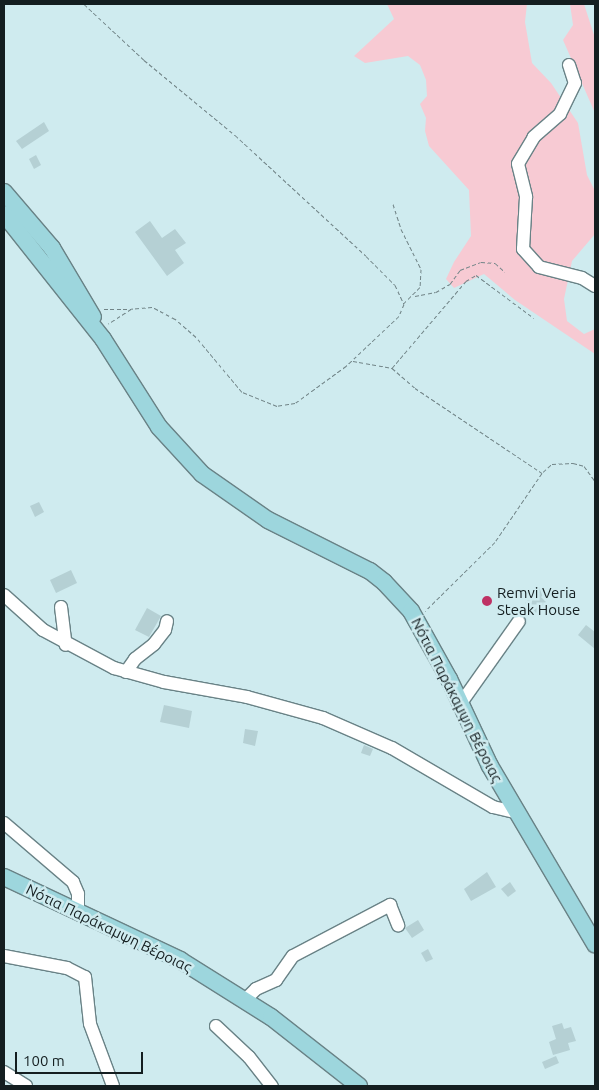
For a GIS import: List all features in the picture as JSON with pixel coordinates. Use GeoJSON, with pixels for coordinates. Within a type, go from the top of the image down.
{"type":"FeatureCollection","features":[{"type":"Feature","properties":{"kind":"main road","name":"Νότια Παράκαμψη Βέροιας"},"geometry":{"type":"LineString","coordinates":[[4,192],[52,248],[159,427],[202,474],[268,520],[370,571],[397,594],[416,620],[461,703],[490,766],[595,944]]}},
{"type":"Feature","properties":{"kind":"main road","name":"Νότια Παράκαμψη Βέροιας"},"geometry":{"type":"LineString","coordinates":[[4,214],[102,334]]}},
{"type":"Feature","properties":{"kind":"main road","name":"Νότια Παράκαμψη Βέροιας"},"geometry":{"type":"LineString","coordinates":[[4,877],[180,960],[245,1000],[359,1086]]}},
{"type":"Feature","properties":{"kind":"street"},"geometry":{"type":"LineString","coordinates":[[569,65],[575,83],[564,106],[534,137],[518,164],[526,198],[523,249],[539,267],[582,278],[595,286]]}},
{"type":"Feature","properties":{"kind":"street"},"geometry":{"type":"LineString","coordinates":[[4,595],[43,630],[66,645],[126,672],[246,697],[323,718],[418,761],[493,807],[518,813]]}},
{"type":"Feature","properties":{"kind":"street"},"geometry":{"type":"LineString","coordinates":[[61,607],[66,645]]}},
{"type":"Feature","properties":{"kind":"street"},"geometry":{"type":"LineString","coordinates":[[126,672],[135,660],[154,644],[165,630],[167,621]]}},
{"type":"Feature","properties":{"kind":"street"},"geometry":{"type":"LineString","coordinates":[[461,703],[519,622]]}},
{"type":"Feature","properties":{"kind":"street"},"geometry":{"type":"LineString","coordinates":[[4,823],[73,882],[78,894],[78,913]]}},
{"type":"Feature","properties":{"kind":"street"},"geometry":{"type":"LineString","coordinates":[[245,1000],[256,989],[276,980],[293,956],[390,905],[398,926]]}},
{"type":"Feature","properties":{"kind":"street"},"geometry":{"type":"LineString","coordinates":[[4,956],[67,968],[86,977],[90,1024],[112,1086]]}},
{"type":"Feature","properties":{"kind":"street"},"geometry":{"type":"LineString","coordinates":[[216,1026],[250,1057],[272,1086]]}},
{"type":"Feature","properties":{"kind":"street"},"geometry":{"type":"LineString","coordinates":[[4,1072],[26,1086]]}},
{"type":"Feature","properties":{"kind":"path"},"geometry":{"type":"LineString","coordinates":[[84,4],[144,60],[235,135],[366,256],[395,285],[404,304]]}},
{"type":"Feature","properties":{"kind":"path"},"geometry":{"type":"LineString","coordinates":[[89,310],[152,307],[175,319],[196,337],[242,392],[278,406],[294,403],[352,361],[399,316],[404,304],[420,288],[421,268],[401,228],[393,204]]}},
{"type":"Feature","properties":{"kind":"path"},"geometry":{"type":"LineString","coordinates":[[414,296],[436,292],[450,284],[460,270],[481,262],[495,263],[505,272]]}},
{"type":"Feature","properties":{"kind":"path"},"geometry":{"type":"LineString","coordinates":[[392,368],[466,281],[476,275],[534,318]]}},
{"type":"Feature","properties":{"kind":"path"},"geometry":{"type":"LineString","coordinates":[[102,334],[131,309]]}},
{"type":"Feature","properties":{"kind":"path"},"geometry":{"type":"LineString","coordinates":[[352,361],[392,368],[415,388],[542,473]]}},
{"type":"Feature","properties":{"kind":"path"},"geometry":{"type":"LineString","coordinates":[[416,620],[495,542],[542,473],[552,464],[573,463],[584,466],[595,482]]}},
{"type":"Feature","properties":{"kind":"shaded area"},"geometry":{"type":"Polygon","coordinates":[[[387,4],[527,4],[525,22],[532,63],[551,83],[578,123],[587,175],[595,191],[595,234],[572,261],[564,299],[567,321],[584,334],[595,329],[595,354],[515,300],[484,274],[454,288],[446,279],[454,262],[471,236],[469,190],[429,146],[425,131],[426,118],[420,104],[427,96],[426,80],[420,65],[408,56],[365,63],[354,56],[394,19],[387,4]]]}},
{"type":"Feature","properties":{"kind":"shaded area"},"geometry":{"type":"Polygon","coordinates":[[[570,4],[584,4],[595,38],[595,113],[563,40],[573,25],[570,4]]]}},
{"type":"Feature","properties":{"kind":"building"},"geometry":{"type":"Polygon","coordinates":[[[44,122],[49,131],[22,149],[16,141],[44,122]]]}},
{"type":"Feature","properties":{"kind":"building"},"geometry":{"type":"Polygon","coordinates":[[[36,155],[41,165],[34,169],[29,159],[36,155]]]}},
{"type":"Feature","properties":{"kind":"building"},"geometry":{"type":"Polygon","coordinates":[[[150,221],[162,238],[175,229],[186,243],[175,250],[184,263],[167,276],[135,232],[150,221]]]}},
{"type":"Feature","properties":{"kind":"building"},"geometry":{"type":"Polygon","coordinates":[[[39,502],[44,512],[35,517],[30,506],[39,502]]]}},
{"type":"Feature","properties":{"kind":"building"},"geometry":{"type":"Polygon","coordinates":[[[71,570],[77,583],[56,593],[50,580],[71,570]]]}},
{"type":"Feature","properties":{"kind":"building"},"geometry":{"type":"Polygon","coordinates":[[[541,586],[547,591],[541,597],[546,602],[536,613],[525,603],[541,586]]]}},
{"type":"Feature","properties":{"kind":"building"},"geometry":{"type":"Polygon","coordinates":[[[147,608],[161,616],[149,637],[135,630],[147,608]]]}},
{"type":"Feature","properties":{"kind":"building"},"geometry":{"type":"Polygon","coordinates":[[[586,625],[595,632],[595,649],[578,635],[586,625]]]}},
{"type":"Feature","properties":{"kind":"building"},"geometry":{"type":"Polygon","coordinates":[[[164,705],[192,711],[189,728],[160,722],[164,705]]]}},
{"type":"Feature","properties":{"kind":"building"},"geometry":{"type":"Polygon","coordinates":[[[245,729],[258,731],[255,746],[243,743],[245,729]]]}},
{"type":"Feature","properties":{"kind":"building"},"geometry":{"type":"Polygon","coordinates":[[[364,745],[373,749],[370,756],[361,753],[364,745]]]}},
{"type":"Feature","properties":{"kind":"building"},"geometry":{"type":"Polygon","coordinates":[[[487,872],[496,887],[471,901],[464,889],[487,872]]]}},
{"type":"Feature","properties":{"kind":"building"},"geometry":{"type":"Polygon","coordinates":[[[510,882],[516,891],[508,897],[501,889],[510,882]]]}},
{"type":"Feature","properties":{"kind":"building"},"geometry":{"type":"Polygon","coordinates":[[[418,920],[424,930],[412,938],[405,928],[418,920]]]}},
{"type":"Feature","properties":{"kind":"building"},"geometry":{"type":"Polygon","coordinates":[[[428,949],[433,959],[426,962],[421,953],[428,949]]]}},
{"type":"Feature","properties":{"kind":"building"},"geometry":{"type":"Polygon","coordinates":[[[562,1023],[564,1029],[571,1027],[576,1041],[568,1043],[570,1050],[553,1055],[549,1042],[556,1039],[552,1026],[562,1023]]]}},
{"type":"Feature","properties":{"kind":"building"},"geometry":{"type":"Polygon","coordinates":[[[556,1056],[559,1063],[545,1069],[542,1062],[556,1056]]]}},
{"type":"Feature","properties":{"kind":"place","name":"Remvi Veria Steak House"},"geometry":{"type":"Point","coordinates":[487,601]}}]}
